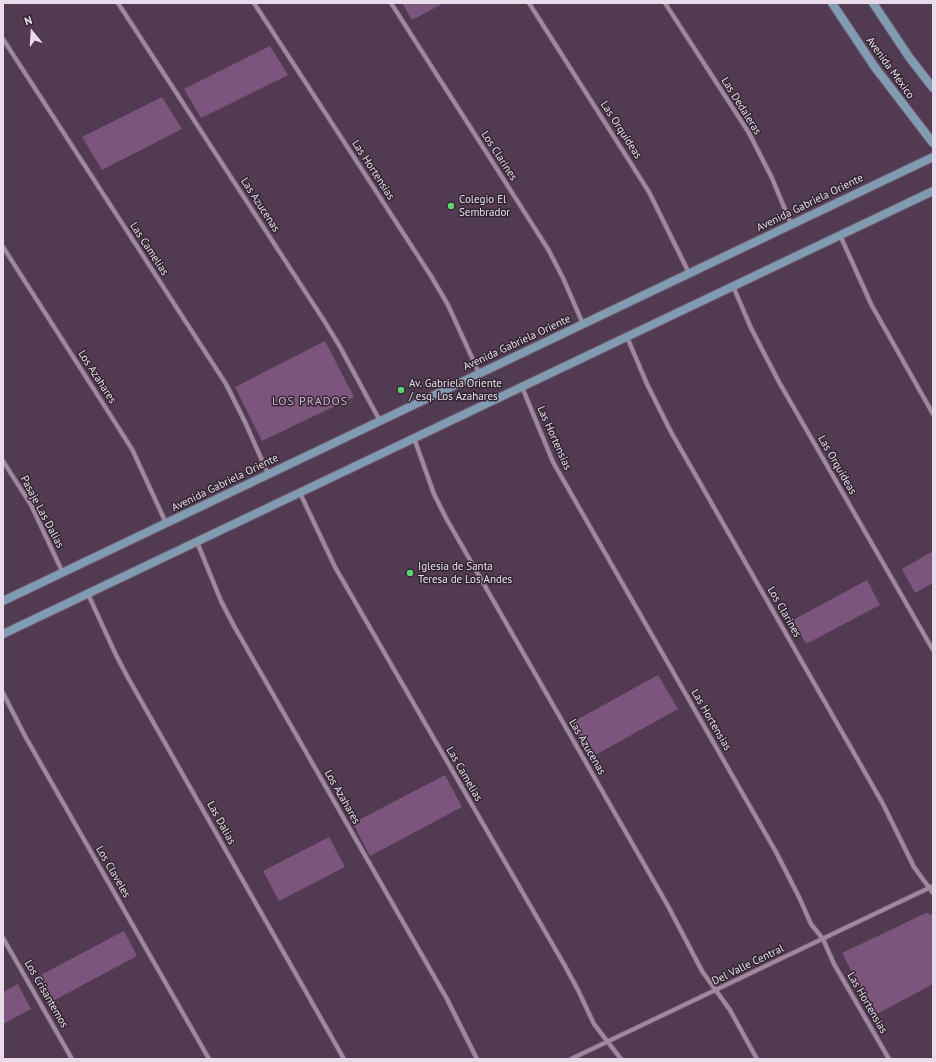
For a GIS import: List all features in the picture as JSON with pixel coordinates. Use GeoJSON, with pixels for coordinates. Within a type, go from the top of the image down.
{"type":"FeatureCollection","features":[{"type":"Feature","properties":{"kind":"main road","name":"Avenida México"},"geometry":{"type":"LineString","coordinates":[[832,3],[874,66],[933,143]]}},
{"type":"Feature","properties":{"kind":"main road","name":"Avenida México"},"geometry":{"type":"LineString","coordinates":[[873,3],[909,57],[933,88]]}},
{"type":"Feature","properties":{"kind":"main road","name":"Avenida Gabriela Oriente"},"geometry":{"type":"LineString","coordinates":[[3,601],[933,156]]}},
{"type":"Feature","properties":{"kind":"main road"},"geometry":{"type":"LineString","coordinates":[[3,634],[933,191]]}},
{"type":"Feature","properties":{"kind":"street","name":"Las Azucenas"},"geometry":{"type":"LineString","coordinates":[[118,3],[323,319],[339,345],[380,421]]}},
{"type":"Feature","properties":{"kind":"street","name":"Las Hortensias"},"geometry":{"type":"LineString","coordinates":[[254,3],[431,276],[448,305],[479,373]]}},
{"type":"Feature","properties":{"kind":"street","name":"Los Clarines"},"geometry":{"type":"LineString","coordinates":[[391,3],[548,249],[563,278],[583,324]]}},
{"type":"Feature","properties":{"kind":"street","name":"Las Orquídeas"},"geometry":{"type":"LineString","coordinates":[[529,3],[649,192],[689,273]]}},
{"type":"Feature","properties":{"kind":"street","name":"Las Dedaleras"},"geometry":{"type":"LineString","coordinates":[[665,3],[749,133],[772,178],[791,224]]}},
{"type":"Feature","properties":{"kind":"street","name":"Las Camelias"},"geometry":{"type":"LineString","coordinates":[[3,39],[226,384],[268,474]]}},
{"type":"Feature","properties":{"kind":"street"},"geometry":{"type":"LineString","coordinates":[[840,235],[874,311],[933,414]]}},
{"type":"Feature","properties":{"kind":"street","name":"Los Azahares"},"geometry":{"type":"LineString","coordinates":[[3,248],[132,449],[166,523]]}},
{"type":"Feature","properties":{"kind":"street","name":"Las Orquídeas"},"geometry":{"type":"LineString","coordinates":[[733,286],[751,328],[779,382],[933,650]]}},
{"type":"Feature","properties":{"kind":"street","name":"Los Clarines"},"geometry":{"type":"LineString","coordinates":[[626,337],[671,432],[883,804],[914,867],[931,887],[933,893]]}},
{"type":"Feature","properties":{"kind":"street","name":"Las Hortensias"},"geometry":{"type":"LineString","coordinates":[[522,387],[553,462],[776,852],[811,924],[823,939],[834,964],[889,1059]]}},
{"type":"Feature","properties":{"kind":"street","name":"Las Azucenas"},"geometry":{"type":"LineString","coordinates":[[414,438],[434,494],[446,518],[668,906],[702,971],[730,1010],[757,1059]]}},
{"type":"Feature","properties":{"kind":"street","name":"Pasaje Las Dalias"},"geometry":{"type":"LineString","coordinates":[[3,461],[31,505],[62,573]]}},
{"type":"Feature","properties":{"kind":"street","name":"Las Camelias"},"geometry":{"type":"LineString","coordinates":[[300,493],[335,567],[565,966],[594,1024],[621,1059]]}},
{"type":"Feature","properties":{"kind":"street","name":"Los Azahares"},"geometry":{"type":"LineString","coordinates":[[197,542],[221,601],[231,620],[447,999],[477,1059]]}},
{"type":"Feature","properties":{"kind":"street","name":"Las Dalias"},"geometry":{"type":"LineString","coordinates":[[88,594],[124,671],[344,1059]]}},
{"type":"Feature","properties":{"kind":"street","name":"Los Claveles"},"geometry":{"type":"LineString","coordinates":[[3,693],[25,736],[209,1059]]}},
{"type":"Feature","properties":{"kind":"street","name":"Del Valle Central"},"geometry":{"type":"LineString","coordinates":[[571,1059],[931,887]]}},
{"type":"Feature","properties":{"kind":"street","name":"Los Crisantemos"},"geometry":{"type":"LineString","coordinates":[[3,938],[72,1059]]}},
{"type":"Feature","properties":{"kind":"shaded area"},"geometry":{"type":"Polygon","coordinates":[[[402,3],[444,3],[412,20],[402,3]]]}},
{"type":"Feature","properties":{"kind":"shaded area"},"geometry":{"type":"Polygon","coordinates":[[[270,46],[288,75],[201,118],[184,89],[270,46]]]}},
{"type":"Feature","properties":{"kind":"shaded area"},"geometry":{"type":"Polygon","coordinates":[[[162,97],[182,129],[102,170],[82,137],[162,97]]]}},
{"type":"Feature","properties":{"kind":"shaded area"},"geometry":{"type":"Polygon","coordinates":[[[325,341],[354,397],[262,441],[235,387],[325,341]]]}},
{"type":"Feature","properties":{"kind":"shaded area"},"geometry":{"type":"Polygon","coordinates":[[[933,551],[933,583],[915,593],[902,569],[933,551]]]}},
{"type":"Feature","properties":{"kind":"shaded area"},"geometry":{"type":"Polygon","coordinates":[[[867,580],[880,605],[806,644],[793,620],[867,580]]]}},
{"type":"Feature","properties":{"kind":"shaded area"},"geometry":{"type":"Polygon","coordinates":[[[658,675],[678,709],[590,758],[571,723],[658,675]]]}},
{"type":"Feature","properties":{"kind":"shaded area"},"geometry":{"type":"Polygon","coordinates":[[[445,775],[462,807],[370,856],[353,823],[445,775]]]}},
{"type":"Feature","properties":{"kind":"shaded area"},"geometry":{"type":"Polygon","coordinates":[[[329,837],[345,867],[279,901],[263,871],[329,837]]]}},
{"type":"Feature","properties":{"kind":"shaded area"},"geometry":{"type":"Polygon","coordinates":[[[926,913],[933,915],[933,984],[875,1015],[842,953],[926,913]]]}},
{"type":"Feature","properties":{"kind":"shaded area"},"geometry":{"type":"Polygon","coordinates":[[[124,931],[137,956],[49,1003],[35,978],[124,931]]]}},
{"type":"Feature","properties":{"kind":"shaded area"},"geometry":{"type":"Polygon","coordinates":[[[18,984],[31,1009],[3,1024],[3,992],[18,984]]]}},
{"type":"Feature","properties":{"kind":"place","name":"Colegio El Sembrador"},"geometry":{"type":"Point","coordinates":[451,206]}},
{"type":"Feature","properties":{"kind":"place","name":"Av. Gabriela Oriente / esq. Los Azahares"},"geometry":{"type":"Point","coordinates":[401,390]}},
{"type":"Feature","properties":{"kind":"place","name":"Iglesia de Santa Teresa de Los Andes"},"geometry":{"type":"Point","coordinates":[410,573]}},
{"type":"Feature","properties":{"kind":"district","name":"LOS PRADOS"},"geometry":{"type":"Point","coordinates":[310,402]}}]}
